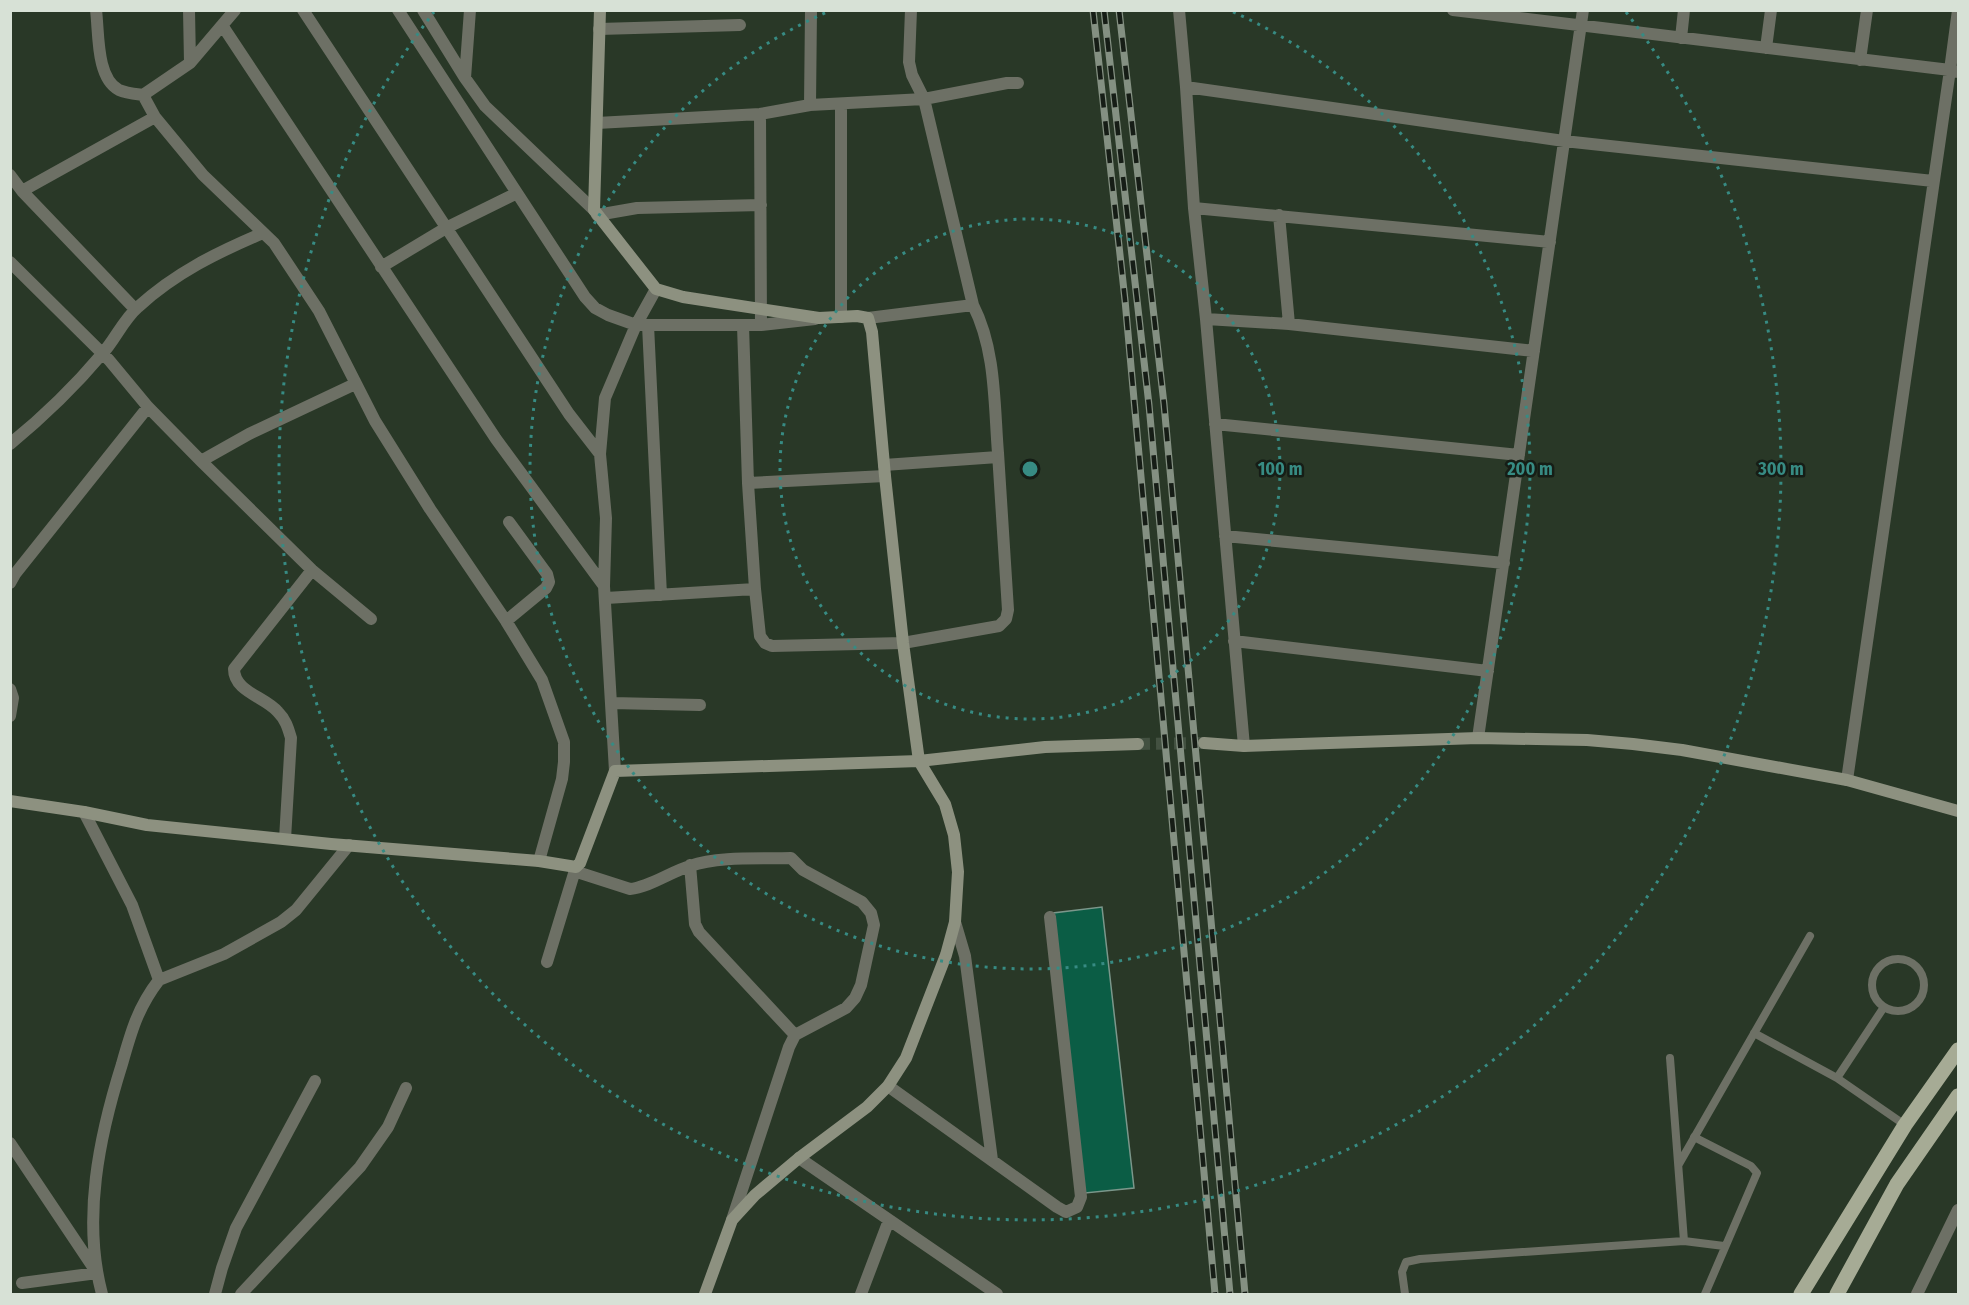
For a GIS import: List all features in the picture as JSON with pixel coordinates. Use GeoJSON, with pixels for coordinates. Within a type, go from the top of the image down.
{"type":"FeatureCollection","features":[{"type":"Feature","properties":{"kind":"main road"},"geometry":{"type":"LineString","coordinates":[[1801,1294],[1905,1125],[1959,1050]]}},
{"type":"Feature","properties":{"kind":"main road"},"geometry":{"type":"LineString","coordinates":[[1838,1294],[1897,1184],[1959,1096]]}},
{"type":"Feature","properties":{"kind":"street"},"geometry":{"type":"LineString","coordinates":[[96,10],[103,71],[119,90],[143,95],[190,63],[235,10]]}},
{"type":"Feature","properties":{"kind":"street"},"geometry":{"type":"LineString","coordinates":[[189,10],[190,63]]}},
{"type":"Feature","properties":{"kind":"street"},"geometry":{"type":"LineString","coordinates":[[303,10],[569,414],[600,454]]}},
{"type":"Feature","properties":{"kind":"street"},"geometry":{"type":"LineString","coordinates":[[398,10],[585,297],[595,308],[608,315],[642,325],[761,325],[819,318],[863,316],[868,318],[973,305]]}},
{"type":"Feature","properties":{"kind":"street"},"geometry":{"type":"LineString","coordinates":[[423,10],[485,106],[596,213],[656,289],[683,297],[819,318]]}},
{"type":"Feature","properties":{"kind":"street"},"geometry":{"type":"LineString","coordinates":[[465,78],[470,10]]}},
{"type":"Feature","properties":{"kind":"street"},"geometry":{"type":"LineString","coordinates":[[596,213],[600,10]]}},
{"type":"Feature","properties":{"kind":"street"},"geometry":{"type":"LineString","coordinates":[[810,105],[811,10]]}},
{"type":"Feature","properties":{"kind":"street"},"geometry":{"type":"LineString","coordinates":[[743,325],[748,483],[755,589],[760,636],[765,643],[771,646],[903,643],[999,626],[1006,619],[1008,610],[994,393],[987,339],[973,305],[924,99],[912,75],[909,62],[911,10]]}},
{"type":"Feature","properties":{"kind":"street"},"geometry":{"type":"LineString","coordinates":[[1179,10],[1194,208],[1244,746]]}},
{"type":"Feature","properties":{"kind":"street"},"geometry":{"type":"LineString","coordinates":[[1453,10],[1485,12],[1581,26],[1954,71]]}},
{"type":"Feature","properties":{"kind":"street"},"geometry":{"type":"LineString","coordinates":[[1478,738],[1582,10]]}},
{"type":"Feature","properties":{"kind":"street"},"geometry":{"type":"LineString","coordinates":[[1681,38],[1684,10]]}},
{"type":"Feature","properties":{"kind":"street"},"geometry":{"type":"LineString","coordinates":[[1766,48],[1771,10]]}},
{"type":"Feature","properties":{"kind":"street"},"geometry":{"type":"LineString","coordinates":[[1860,60],[1867,10]]}},
{"type":"Feature","properties":{"kind":"street"},"geometry":{"type":"LineString","coordinates":[[1847,780],[1933,181],[1954,71],[1958,16]]}},
{"type":"Feature","properties":{"kind":"street"},"geometry":{"type":"LineString","coordinates":[[222,25],[496,439],[605,592]]}},
{"type":"Feature","properties":{"kind":"street"},"geometry":{"type":"LineString","coordinates":[[599,29],[740,25]]}},
{"type":"Feature","properties":{"kind":"street"},"geometry":{"type":"LineString","coordinates":[[597,123],[760,114],[810,105],[924,99],[1007,83],[1018,83]]}},
{"type":"Feature","properties":{"kind":"street"},"geometry":{"type":"LineString","coordinates":[[1186,87],[1564,141],[1933,181]]}},
{"type":"Feature","properties":{"kind":"street"},"geometry":{"type":"LineString","coordinates":[[143,95],[155,117],[203,175],[274,243],[319,311],[375,421],[542,680],[564,742],[562,779],[539,861]]}},
{"type":"Feature","properties":{"kind":"street"},"geometry":{"type":"LineString","coordinates":[[841,105],[841,317]]}},
{"type":"Feature","properties":{"kind":"street"},"geometry":{"type":"LineString","coordinates":[[760,114],[761,325]]}},
{"type":"Feature","properties":{"kind":"street"},"geometry":{"type":"LineString","coordinates":[[22,191],[155,117]]}},
{"type":"Feature","properties":{"kind":"street"},"geometry":{"type":"LineString","coordinates":[[10,175],[22,191],[135,309]]}},
{"type":"Feature","properties":{"kind":"street"},"geometry":{"type":"LineString","coordinates":[[381,267],[446,228],[517,193]]}},
{"type":"Feature","properties":{"kind":"street"},"geometry":{"type":"LineString","coordinates":[[596,213],[638,208],[761,205]]}},
{"type":"Feature","properties":{"kind":"street"},"geometry":{"type":"LineString","coordinates":[[1194,208],[1550,242]]}},
{"type":"Feature","properties":{"kind":"street"},"geometry":{"type":"LineString","coordinates":[[1279,215],[1289,324]]}},
{"type":"Feature","properties":{"kind":"street"},"geometry":{"type":"LineString","coordinates":[[10,444],[32,426],[103,354],[135,309],[167,282],[214,254],[263,233]]}},
{"type":"Feature","properties":{"kind":"street"},"geometry":{"type":"LineString","coordinates":[[10,262],[103,354],[148,407],[201,461],[312,570],[371,619]]}},
{"type":"Feature","properties":{"kind":"street"},"geometry":{"type":"LineString","coordinates":[[547,962],[575,869],[580,863],[615,771],[605,592],[606,518],[600,454],[605,398],[642,325],[656,289]]}},
{"type":"Feature","properties":{"kind":"street"},"geometry":{"type":"LineString","coordinates":[[732,1220],[755,1195],[799,1158],[867,1107],[888,1086],[906,1058],[946,956],[955,922],[958,872],[954,835],[945,804],[919,761],[903,643],[884,471],[872,332],[868,318]]}},
{"type":"Feature","properties":{"kind":"street"},"geometry":{"type":"LineString","coordinates":[[1206,319],[1289,324],[1534,351]]}},
{"type":"Feature","properties":{"kind":"street"},"geometry":{"type":"LineString","coordinates":[[642,325],[661,595]]}},
{"type":"Feature","properties":{"kind":"street"},"geometry":{"type":"LineString","coordinates":[[201,461],[249,434],[355,384]]}},
{"type":"Feature","properties":{"kind":"street"},"geometry":{"type":"LineString","coordinates":[[10,583],[148,407]]}},
{"type":"Feature","properties":{"kind":"street"},"geometry":{"type":"LineString","coordinates":[[1215,424],[1519,455]]}},
{"type":"Feature","properties":{"kind":"street"},"geometry":{"type":"LineString","coordinates":[[748,483],[884,471],[998,457]]}},
{"type":"Feature","properties":{"kind":"street"},"geometry":{"type":"LineString","coordinates":[[506,621],[546,588],[549,582],[547,574],[509,522]]}},
{"type":"Feature","properties":{"kind":"street"},"geometry":{"type":"LineString","coordinates":[[1225,536],[1504,563]]}},
{"type":"Feature","properties":{"kind":"street"},"geometry":{"type":"LineString","coordinates":[[285,839],[291,738],[287,723],[277,710],[238,684],[234,676],[234,669],[312,570]]}},
{"type":"Feature","properties":{"kind":"street"},"geometry":{"type":"LineString","coordinates":[[605,592],[661,595],[755,589]]}},
{"type":"Feature","properties":{"kind":"street"},"geometry":{"type":"LineString","coordinates":[[1234,641],[1488,671]]}},
{"type":"Feature","properties":{"kind":"street"},"geometry":{"type":"LineString","coordinates":[[10,689],[13,698],[10,716]]}},
{"type":"Feature","properties":{"kind":"street"},"geometry":{"type":"LineString","coordinates":[[612,703],[700,705]]}},
{"type":"Feature","properties":{"kind":"street"},"geometry":{"type":"LineString","coordinates":[[1204,743],[1244,746],[1478,738],[1587,740],[1633,744],[1682,750],[1847,780],[1959,812]]}},
{"type":"Feature","properties":{"kind":"street"},"geometry":{"type":"LineString","coordinates":[[615,771],[919,761],[1045,747],[1138,744]]}},
{"type":"Feature","properties":{"kind":"street"},"geometry":{"type":"LineString","coordinates":[[10,801],[84,812],[147,825],[539,861],[575,869],[630,889],[639,888],[690,865],[791,858],[802,870],[862,902],[871,913],[874,925],[861,985],[855,998],[846,1008],[795,1035],[705,1294]]}},
{"type":"Feature","properties":{"kind":"street"},"geometry":{"type":"LineString","coordinates":[[84,812],[132,905],[159,980]]}},
{"type":"Feature","properties":{"kind":"street"},"geometry":{"type":"LineString","coordinates":[[102,1294],[97,1274],[94,1211],[98,1160],[111,1100],[137,1014],[146,997],[159,980],[224,954],[281,922],[296,910],[349,845]]}},
{"type":"Feature","properties":{"kind":"street"},"geometry":{"type":"LineString","coordinates":[[690,865],[696,924],[699,932],[795,1035]]}},
{"type":"Feature","properties":{"kind":"street"},"geometry":{"type":"LineString","coordinates":[[888,1086],[1057,1208],[1066,1212],[1077,1207],[1081,1197],[1050,917]]}},
{"type":"Feature","properties":{"kind":"street"},"geometry":{"type":"LineString","coordinates":[[955,922],[965,956],[992,1160]]}},
{"type":"Feature","properties":{"kind":"street"},"geometry":{"type":"LineString","coordinates":[[215,1294],[236,1228],[315,1081]]}},
{"type":"Feature","properties":{"kind":"street"},"geometry":{"type":"LineString","coordinates":[[241,1294],[360,1167],[388,1126],[406,1088]]}},
{"type":"Feature","properties":{"kind":"street"},"geometry":{"type":"LineString","coordinates":[[10,1143],[97,1274]]}},
{"type":"Feature","properties":{"kind":"street"},"geometry":{"type":"LineString","coordinates":[[799,1158],[997,1294]]}},
{"type":"Feature","properties":{"kind":"street"},"geometry":{"type":"LineString","coordinates":[[1917,1294],[1957,1215]]}},
{"type":"Feature","properties":{"kind":"street"},"geometry":{"type":"LineString","coordinates":[[861,1294],[889,1220]]}},
{"type":"Feature","properties":{"kind":"street"},"geometry":{"type":"LineString","coordinates":[[22,1283],[97,1274]]}},
{"type":"Feature","properties":{"kind":"lane"},"geometry":{"type":"LineString","coordinates":[[1678,1164],[1810,936]]}},
{"type":"Feature","properties":{"kind":"lane"},"geometry":{"type":"LineString","coordinates":[[1894,960],[1903,960],[1918,968],[1923,976],[1924,984],[1920,999],[1915,1005],[1900,1011],[1884,1007],[1874,993],[1872,984],[1879,968],[1886,962],[1894,960]]}},
{"type":"Feature","properties":{"kind":"lane"},"geometry":{"type":"LineString","coordinates":[[1837,1078],[1884,1007]]}},
{"type":"Feature","properties":{"kind":"lane"},"geometry":{"type":"LineString","coordinates":[[1754,1033],[1837,1078],[1905,1125]]}},
{"type":"Feature","properties":{"kind":"lane"},"geometry":{"type":"LineString","coordinates":[[1670,1058],[1684,1241]]}},
{"type":"Feature","properties":{"kind":"lane"},"geometry":{"type":"LineString","coordinates":[[1694,1137],[1751,1166],[1756,1173],[1705,1294]]}},
{"type":"Feature","properties":{"kind":"lane"},"geometry":{"type":"LineString","coordinates":[[1405,1294],[1402,1272],[1406,1262],[1420,1259],[1684,1241],[1724,1246]]}},
{"type":"Feature","properties":{"kind":"building"},"geometry":{"type":"Polygon","coordinates":[[[1102,907],[1134,1188],[1085,1193],[1053,913],[1102,907]]]}},
{"type":"Feature","properties":{"kind":"tunnel"},"geometry":{"type":"LineString","coordinates":[[1138,744],[1204,743]]}},
{"type":"Feature","properties":{"kind":"railway"},"geometry":{"type":"LineString","coordinates":[[1093,10],[1125,300],[1215,1294]]}},
{"type":"Feature","properties":{"kind":"railway"},"geometry":{"type":"LineString","coordinates":[[1104,10],[1149,405],[1230,1294]]}},
{"type":"Feature","properties":{"kind":"railway"},"geometry":{"type":"LineString","coordinates":[[1119,10],[1164,404],[1245,1294]]}}]}
